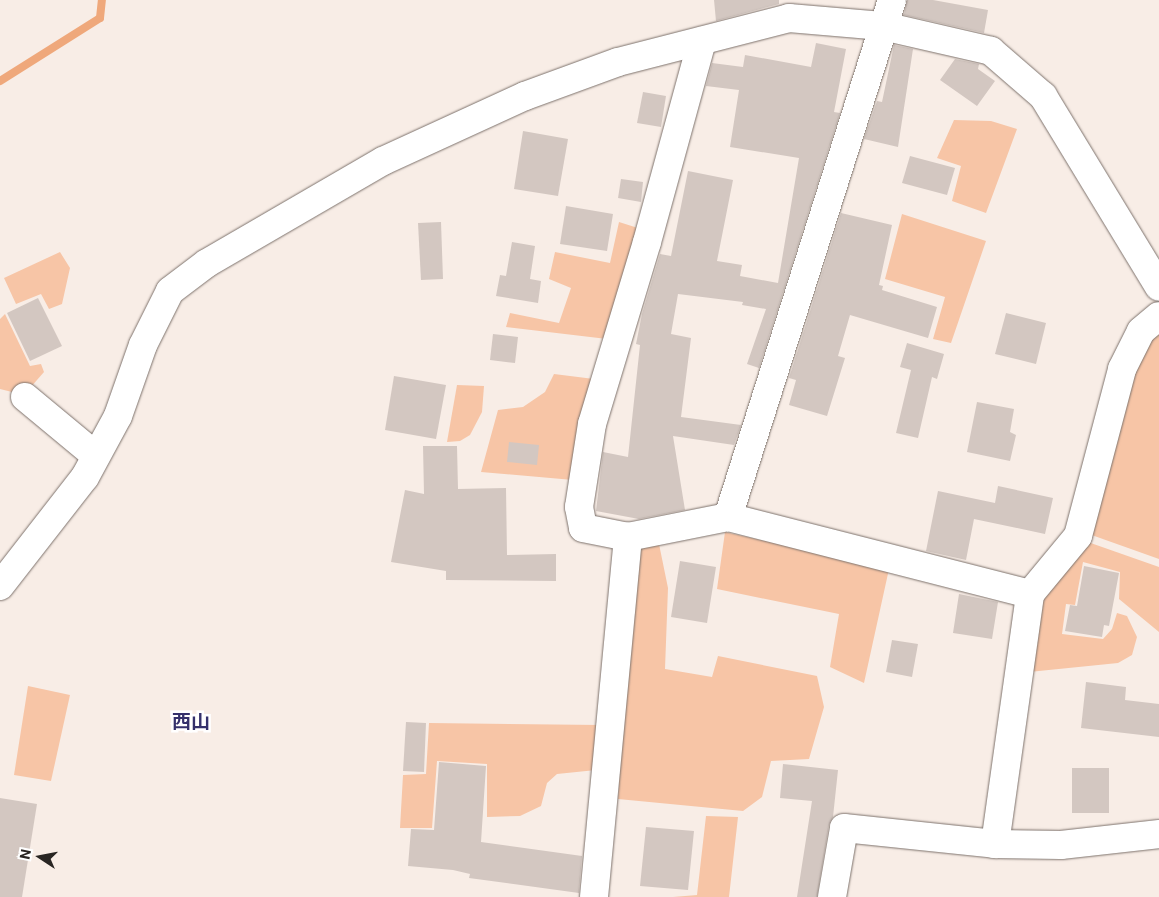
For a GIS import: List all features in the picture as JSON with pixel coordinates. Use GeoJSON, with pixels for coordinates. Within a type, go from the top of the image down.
{"type":"FeatureCollection","features":[{"type":"Feature","properties":{"kind":"street"},"geometry":{"type":"LineString","coordinates":[[728,517],[892,0]]}},
{"type":"Feature","properties":{"kind":"street"},"geometry":{"type":"LineString","coordinates":[[1,582],[85,477],[118,416],[143,346],[170,291],[207,263],[383,161],[525,96],[618,62],[789,18],[883,26],[991,52],[1042,96],[1159,287]]}},
{"type":"Feature","properties":{"kind":"street"},"geometry":{"type":"LineString","coordinates":[[702,41],[647,242],[592,424],[579,507],[583,528],[628,537],[728,517],[1030,594]]}},
{"type":"Feature","properties":{"kind":"street"},"geometry":{"type":"LineString","coordinates":[[995,844],[1030,594],[1078,536],[1122,368],[1140,331],[1159,316]]}},
{"type":"Feature","properties":{"kind":"street"},"geometry":{"type":"LineString","coordinates":[[26,398],[96,456]]}},
{"type":"Feature","properties":{"kind":"street"},"geometry":{"type":"LineString","coordinates":[[594,897],[628,537]]}},
{"type":"Feature","properties":{"kind":"street"},"geometry":{"type":"LineString","coordinates":[[832,897],[844,828],[995,844],[1061,845],[1159,834]]}},
{"type":"Feature","properties":{"kind":"shaded area"},"geometry":{"type":"Polygon","coordinates":[[[954,120],[991,121],[1017,129],[986,213],[952,201],[961,166],[937,158],[954,120]]]}},
{"type":"Feature","properties":{"kind":"shaded area"},"geometry":{"type":"Polygon","coordinates":[[[902,214],[986,241],[951,343],[933,339],[945,297],[885,279],[902,214]]]}},
{"type":"Feature","properties":{"kind":"shaded area"},"geometry":{"type":"Polygon","coordinates":[[[619,222],[641,229],[607,339],[506,327],[510,313],[559,323],[571,288],[549,279],[555,252],[610,263],[619,222]]]}},
{"type":"Feature","properties":{"kind":"shaded area"},"geometry":{"type":"Polygon","coordinates":[[[60,252],[70,268],[62,304],[49,309],[41,294],[16,304],[4,278],[60,252]]]}},
{"type":"Feature","properties":{"kind":"shaded area"},"geometry":{"type":"Polygon","coordinates":[[[5,314],[30,366],[41,364],[44,372],[30,388],[16,393],[0,389],[0,319],[5,314]]]}},
{"type":"Feature","properties":{"kind":"shaded area"},"geometry":{"type":"Polygon","coordinates":[[[1159,324],[1159,559],[1086,533],[1127,371],[1159,324]]]}},
{"type":"Feature","properties":{"kind":"shaded area"},"geometry":{"type":"Polygon","coordinates":[[[554,374],[594,379],[573,480],[481,472],[498,410],[523,407],[545,392],[554,374]]]}},
{"type":"Feature","properties":{"kind":"shaded area"},"geometry":{"type":"Polygon","coordinates":[[[457,385],[484,386],[482,412],[470,435],[460,441],[447,442],[457,385]]]}},
{"type":"Feature","properties":{"kind":"shaded area"},"geometry":{"type":"Polygon","coordinates":[[[725,532],[889,569],[864,683],[830,667],[839,614],[717,589],[725,532]]]}},
{"type":"Feature","properties":{"kind":"shaded area"},"geometry":{"type":"Polygon","coordinates":[[[1085,541],[1159,567],[1159,632],[1119,599],[1120,572],[1083,562],[1075,605],[1066,604],[1062,634],[1103,639],[1112,629],[1117,613],[1127,616],[1137,637],[1132,655],[1118,663],[1029,672],[1036,601],[1085,541]]]}},
{"type":"Feature","properties":{"kind":"shaded area"},"geometry":{"type":"Polygon","coordinates":[[[659,544],[668,588],[665,669],[712,677],[718,656],[817,676],[824,707],[809,759],[771,761],[762,797],[743,811],[618,799],[634,547],[659,544]]]}},
{"type":"Feature","properties":{"kind":"shaded area"},"geometry":{"type":"Polygon","coordinates":[[[28,686],[70,695],[51,781],[14,775],[28,686]]]}},
{"type":"Feature","properties":{"kind":"shaded area"},"geometry":{"type":"Polygon","coordinates":[[[429,723],[601,725],[596,770],[557,774],[547,783],[541,806],[520,816],[487,817],[487,764],[437,761],[432,828],[400,828],[403,775],[426,774],[429,723]]]}},
{"type":"Feature","properties":{"kind":"shaded area"},"geometry":{"type":"Polygon","coordinates":[[[706,816],[738,817],[729,897],[673,897],[697,895],[706,816]]]}},
{"type":"Feature","properties":{"kind":"building"},"geometry":{"type":"Polygon","coordinates":[[[714,0],[779,0],[779,4],[716,21],[714,0]]]}},
{"type":"Feature","properties":{"kind":"building"},"geometry":{"type":"Polygon","coordinates":[[[907,0],[933,0],[988,10],[984,33],[904,15],[907,0]]]}},
{"type":"Feature","properties":{"kind":"building"},"geometry":{"type":"Polygon","coordinates":[[[816,43],[846,49],[834,112],[840,113],[759,368],[747,364],[766,309],[742,305],[743,302],[678,294],[671,334],[691,338],[681,417],[741,425],[734,445],[673,436],[685,510],[639,519],[596,511],[603,452],[628,457],[640,345],[636,344],[642,314],[660,254],[671,256],[688,171],[733,180],[717,261],[742,265],[740,276],[778,283],[799,158],[730,147],[739,90],[706,86],[712,63],[743,67],[745,55],[811,67],[816,43]]]}},
{"type":"Feature","properties":{"kind":"building"},"geometry":{"type":"Polygon","coordinates":[[[894,45],[913,49],[898,147],[864,139],[877,101],[882,102],[894,45]]]}},
{"type":"Feature","properties":{"kind":"building"},"geometry":{"type":"Polygon","coordinates":[[[955,59],[979,64],[978,69],[995,81],[977,106],[940,80],[955,59]]]}},
{"type":"Feature","properties":{"kind":"building"},"geometry":{"type":"Polygon","coordinates":[[[643,92],[666,96],[661,127],[637,123],[643,92]]]}},
{"type":"Feature","properties":{"kind":"building"},"geometry":{"type":"Polygon","coordinates":[[[523,131],[568,139],[558,196],[514,189],[523,131]]]}},
{"type":"Feature","properties":{"kind":"building"},"geometry":{"type":"Polygon","coordinates":[[[910,156],[955,168],[947,195],[902,183],[910,156]]]}},
{"type":"Feature","properties":{"kind":"building"},"geometry":{"type":"Polygon","coordinates":[[[621,179],[643,182],[641,202],[618,198],[621,179]]]}},
{"type":"Feature","properties":{"kind":"building"},"geometry":{"type":"Polygon","coordinates":[[[566,206],[613,214],[607,251],[560,244],[566,206]]]}},
{"type":"Feature","properties":{"kind":"building"},"geometry":{"type":"Polygon","coordinates":[[[841,213],[892,225],[879,285],[883,286],[882,290],[937,307],[928,338],[850,315],[838,356],[845,358],[827,416],[789,405],[796,380],[789,378],[841,213]]]}},
{"type":"Feature","properties":{"kind":"building"},"geometry":{"type":"Polygon","coordinates":[[[441,222],[443,279],[421,280],[418,223],[441,222]]]}},
{"type":"Feature","properties":{"kind":"building"},"geometry":{"type":"Polygon","coordinates":[[[512,242],[535,246],[530,279],[541,281],[538,303],[496,296],[500,275],[506,276],[512,242]]]}},
{"type":"Feature","properties":{"kind":"building"},"geometry":{"type":"Polygon","coordinates":[[[38,298],[62,346],[30,361],[7,313],[38,298]]]}},
{"type":"Feature","properties":{"kind":"building"},"geometry":{"type":"Polygon","coordinates":[[[1006,313],[1046,323],[1036,364],[995,354],[1006,313]]]}},
{"type":"Feature","properties":{"kind":"building"},"geometry":{"type":"Polygon","coordinates":[[[493,334],[518,337],[515,363],[490,360],[493,334]]]}},
{"type":"Feature","properties":{"kind":"building"},"geometry":{"type":"Polygon","coordinates":[[[907,343],[944,354],[937,379],[932,377],[918,438],[896,433],[911,370],[900,367],[907,343]]]}},
{"type":"Feature","properties":{"kind":"building"},"geometry":{"type":"Polygon","coordinates":[[[394,376],[446,385],[436,439],[385,430],[394,376]]]}},
{"type":"Feature","properties":{"kind":"building"},"geometry":{"type":"Polygon","coordinates":[[[977,402],[1014,409],[1010,432],[1016,435],[1010,461],[967,452],[977,402]]]}},
{"type":"Feature","properties":{"kind":"building"},"geometry":{"type":"Polygon","coordinates":[[[509,442],[539,445],[537,465],[507,462],[509,442]]]}},
{"type":"Feature","properties":{"kind":"building"},"geometry":{"type":"Polygon","coordinates":[[[423,446],[457,446],[458,489],[506,488],[507,555],[556,554],[556,581],[446,580],[446,571],[391,562],[405,490],[424,494],[423,446]]]}},
{"type":"Feature","properties":{"kind":"building"},"geometry":{"type":"Polygon","coordinates":[[[998,486],[1053,498],[1045,534],[974,519],[966,560],[926,551],[938,491],[995,503],[998,486]]]}},
{"type":"Feature","properties":{"kind":"building"},"geometry":{"type":"Polygon","coordinates":[[[680,561],[716,567],[707,623],[671,617],[680,561]]]}},
{"type":"Feature","properties":{"kind":"building"},"geometry":{"type":"Polygon","coordinates":[[[1084,566],[1119,573],[1109,626],[1104,625],[1102,637],[1065,631],[1070,605],[1077,606],[1084,566]]]}},
{"type":"Feature","properties":{"kind":"building"},"geometry":{"type":"Polygon","coordinates":[[[959,594],[998,602],[992,639],[953,633],[959,594]]]}},
{"type":"Feature","properties":{"kind":"building"},"geometry":{"type":"Polygon","coordinates":[[[892,640],[918,644],[912,677],[886,672],[892,640]]]}},
{"type":"Feature","properties":{"kind":"building"},"geometry":{"type":"Polygon","coordinates":[[[1086,682],[1126,687],[1125,700],[1159,704],[1159,737],[1081,728],[1086,682]]]}},
{"type":"Feature","properties":{"kind":"building"},"geometry":{"type":"Polygon","coordinates":[[[406,722],[426,723],[424,772],[403,771],[406,722]]]}},
{"type":"Feature","properties":{"kind":"building"},"geometry":{"type":"Polygon","coordinates":[[[439,762],[486,766],[481,842],[582,856],[579,893],[469,878],[470,874],[453,870],[408,866],[411,829],[434,830],[439,762]]]}},
{"type":"Feature","properties":{"kind":"building"},"geometry":{"type":"Polygon","coordinates":[[[783,764],[838,770],[833,817],[829,825],[817,897],[797,897],[812,801],[780,798],[783,764]]]}},
{"type":"Feature","properties":{"kind":"building"},"geometry":{"type":"Polygon","coordinates":[[[1072,768],[1109,768],[1109,813],[1072,813],[1072,768]]]}},
{"type":"Feature","properties":{"kind":"building"},"geometry":{"type":"Polygon","coordinates":[[[0,798],[37,804],[22,897],[0,897],[0,798]]]}},
{"type":"Feature","properties":{"kind":"building"},"geometry":{"type":"Polygon","coordinates":[[[646,827],[694,831],[688,890],[640,886],[646,827]]]}},
{"type":"Feature","properties":{"kind":"waterway"},"geometry":{"type":"LineString","coordinates":[[0,81],[100,18],[102,0]]}},
{"type":"Feature","properties":{"kind":"district","name":"西山"},"geometry":{"type":"Point","coordinates":[191,722]}}]}
